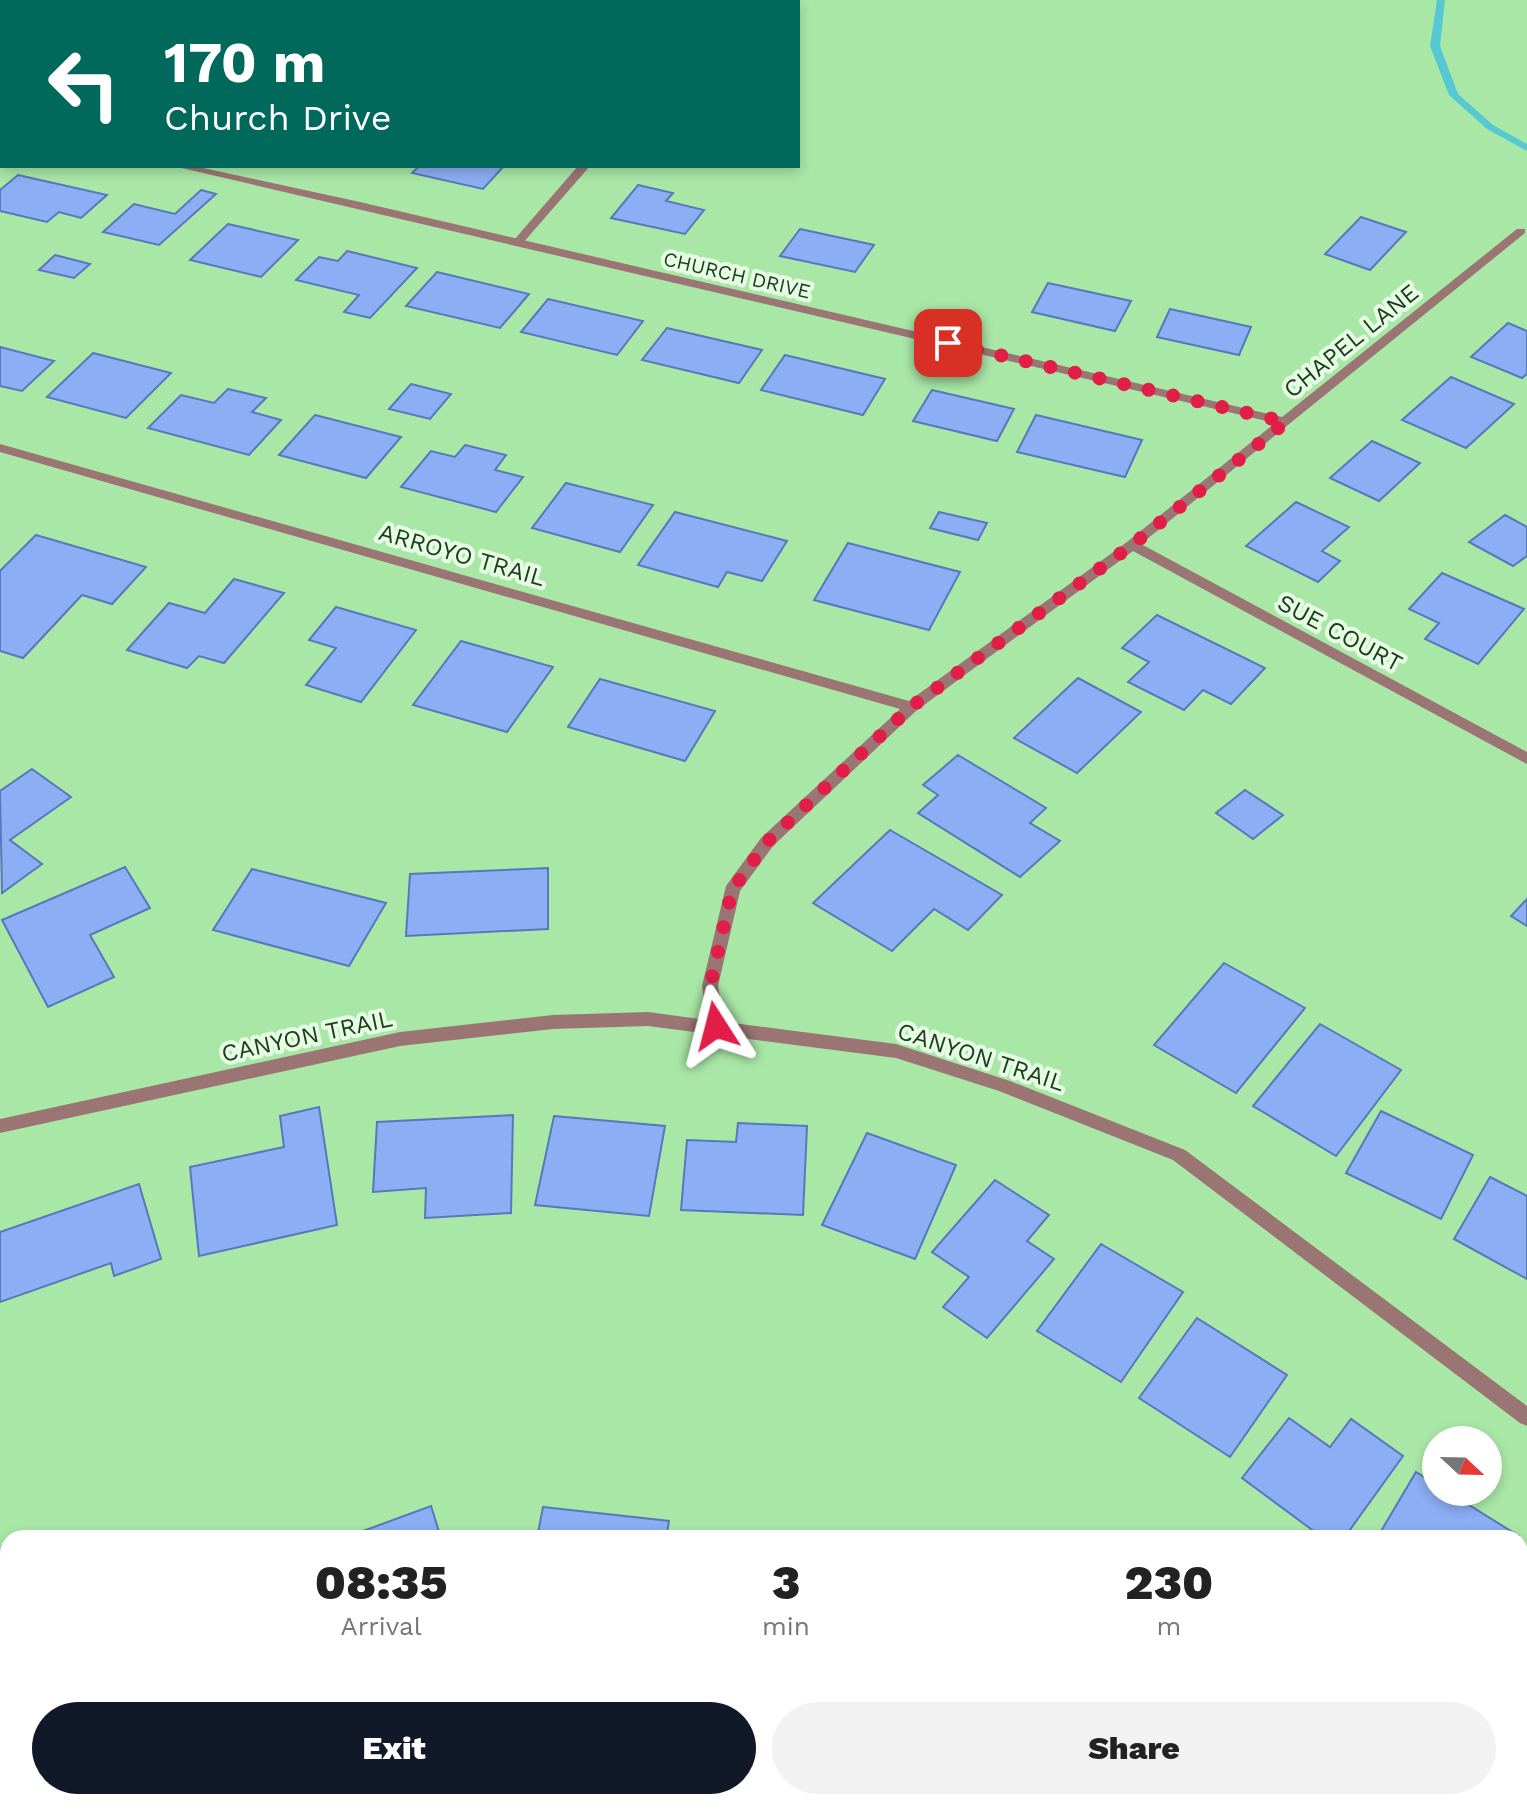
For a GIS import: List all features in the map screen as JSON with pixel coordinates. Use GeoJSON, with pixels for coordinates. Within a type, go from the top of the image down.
{"type":"FeatureCollection","features":[{"type":"Feature","properties":{"kind":"street","name":"CHURCH DRIVE"},"geometry":{"type":"LineString","coordinates":[[188,168],[1286,422]]}},
{"type":"Feature","properties":{"kind":"street"},"geometry":{"type":"LineString","coordinates":[[518,242],[582,168]]}},
{"type":"Feature","properties":{"kind":"street","name":"CHAPEL LANE"},"geometry":{"type":"LineString","coordinates":[[716,1026],[710,986],[732,890],[767,842],[911,707],[1132,545],[1521,231]]}},
{"type":"Feature","properties":{"kind":"street","name":"ARROYO TRAIL"},"geometry":{"type":"LineString","coordinates":[[0,448],[911,707]]}},
{"type":"Feature","properties":{"kind":"street","name":"SUE COURT"},"geometry":{"type":"LineString","coordinates":[[1132,545],[1527,759]]}},
{"type":"Feature","properties":{"kind":"street","name":"CANYON TRAIL"},"geometry":{"type":"LineString","coordinates":[[0,1126],[400,1039],[553,1022],[648,1019],[896,1051],[1004,1086],[1179,1155],[1527,1417]]}},
{"type":"Feature","properties":{"kind":"building"},"geometry":{"type":"Polygon","coordinates":[[[417,168],[502,168],[483,189],[412,173],[417,168]]]}},
{"type":"Feature","properties":{"kind":"building"},"geometry":{"type":"Polygon","coordinates":[[[18,175],[107,195],[81,218],[59,212],[47,222],[0,211],[0,190],[18,175]]]}},
{"type":"Feature","properties":{"kind":"building"},"geometry":{"type":"Polygon","coordinates":[[[638,185],[673,193],[666,201],[704,210],[685,234],[611,218],[638,185]]]}},
{"type":"Feature","properties":{"kind":"building"},"geometry":{"type":"Polygon","coordinates":[[[201,190],[216,194],[159,245],[103,232],[134,204],[175,214],[201,190]]]}},
{"type":"Feature","properties":{"kind":"building"},"geometry":{"type":"Polygon","coordinates":[[[1361,217],[1406,232],[1370,270],[1325,254],[1361,217]]]}},
{"type":"Feature","properties":{"kind":"building"},"geometry":{"type":"Polygon","coordinates":[[[228,224],[298,240],[261,277],[190,260],[228,224]]]}},
{"type":"Feature","properties":{"kind":"building"},"geometry":{"type":"Polygon","coordinates":[[[800,229],[874,245],[855,272],[780,256],[800,229]]]}},
{"type":"Feature","properties":{"kind":"building"},"geometry":{"type":"Polygon","coordinates":[[[347,251],[417,268],[370,318],[344,312],[359,295],[296,280],[319,257],[338,261],[347,251]]]}},
{"type":"Feature","properties":{"kind":"building"},"geometry":{"type":"Polygon","coordinates":[[[55,255],[90,264],[74,278],[39,270],[55,255]]]}},
{"type":"Feature","properties":{"kind":"building"},"geometry":{"type":"Polygon","coordinates":[[[437,272],[529,294],[500,328],[406,306],[437,272]]]}},
{"type":"Feature","properties":{"kind":"building"},"geometry":{"type":"Polygon","coordinates":[[[1048,283],[1131,301],[1115,331],[1032,312],[1048,283]]]}},
{"type":"Feature","properties":{"kind":"building"},"geometry":{"type":"Polygon","coordinates":[[[548,299],[643,321],[617,355],[521,332],[548,299]]]}},
{"type":"Feature","properties":{"kind":"building"},"geometry":{"type":"Polygon","coordinates":[[[1170,309],[1251,327],[1239,355],[1157,337],[1170,309]]]}},
{"type":"Feature","properties":{"kind":"building"},"geometry":{"type":"Polygon","coordinates":[[[1508,323],[1527,331],[1527,374],[1522,378],[1471,357],[1508,323]]]}},
{"type":"Feature","properties":{"kind":"building"},"geometry":{"type":"Polygon","coordinates":[[[667,328],[762,350],[739,383],[642,360],[667,328]]]}},
{"type":"Feature","properties":{"kind":"building"},"geometry":{"type":"Polygon","coordinates":[[[0,347],[54,361],[22,391],[0,386],[0,347]]]}},
{"type":"Feature","properties":{"kind":"building"},"geometry":{"type":"Polygon","coordinates":[[[93,353],[171,373],[126,418],[47,397],[93,353]]]}},
{"type":"Feature","properties":{"kind":"building"},"geometry":{"type":"Polygon","coordinates":[[[785,355],[885,379],[863,415],[761,390],[785,355]]]}},
{"type":"Feature","properties":{"kind":"building"},"geometry":{"type":"Polygon","coordinates":[[[1451,377],[1514,404],[1466,448],[1402,420],[1451,377]]]}},
{"type":"Feature","properties":{"kind":"building"},"geometry":{"type":"Polygon","coordinates":[[[411,384],[451,394],[430,419],[389,409],[411,384]]]}},
{"type":"Feature","properties":{"kind":"building"},"geometry":{"type":"Polygon","coordinates":[[[228,389],[266,398],[252,412],[281,420],[249,455],[148,428],[181,395],[214,403],[228,389]]]}},
{"type":"Feature","properties":{"kind":"building"},"geometry":{"type":"Polygon","coordinates":[[[932,390],[1014,409],[997,441],[913,421],[932,390]]]}},
{"type":"Feature","properties":{"kind":"building"},"geometry":{"type":"Polygon","coordinates":[[[315,415],[401,437],[366,478],[279,455],[315,415]]]}},
{"type":"Feature","properties":{"kind":"building"},"geometry":{"type":"Polygon","coordinates":[[[1036,415],[1142,440],[1125,477],[1017,452],[1036,415]]]}},
{"type":"Feature","properties":{"kind":"building"},"geometry":{"type":"Polygon","coordinates":[[[1372,441],[1420,463],[1379,501],[1330,478],[1372,441]]]}},
{"type":"Feature","properties":{"kind":"building"},"geometry":{"type":"Polygon","coordinates":[[[465,445],[506,455],[495,470],[523,477],[496,512],[401,487],[431,451],[455,457],[465,445]]]}},
{"type":"Feature","properties":{"kind":"building"},"geometry":{"type":"Polygon","coordinates":[[[566,483],[653,505],[620,552],[532,528],[566,483]]]}},
{"type":"Feature","properties":{"kind":"building"},"geometry":{"type":"Polygon","coordinates":[[[1296,502],[1349,527],[1322,551],[1340,561],[1318,582],[1246,546],[1296,502]]]}},
{"type":"Feature","properties":{"kind":"building"},"geometry":{"type":"Polygon","coordinates":[[[675,512],[787,541],[762,581],[727,572],[718,587],[638,565],[675,512]]]}},
{"type":"Feature","properties":{"kind":"building"},"geometry":{"type":"Polygon","coordinates":[[[939,512],[987,523],[978,540],[930,528],[939,512]]]}},
{"type":"Feature","properties":{"kind":"building"},"geometry":{"type":"Polygon","coordinates":[[[1505,515],[1527,527],[1527,556],[1513,566],[1469,542],[1505,515]]]}},
{"type":"Feature","properties":{"kind":"building"},"geometry":{"type":"Polygon","coordinates":[[[36,535],[146,567],[112,604],[82,595],[23,658],[0,651],[0,571],[36,535]]]}},
{"type":"Feature","properties":{"kind":"building"},"geometry":{"type":"Polygon","coordinates":[[[848,543],[960,572],[929,630],[814,600],[848,543]]]}},
{"type":"Feature","properties":{"kind":"building"},"geometry":{"type":"Polygon","coordinates":[[[1442,573],[1524,609],[1478,664],[1425,639],[1439,623],[1409,609],[1442,573]]]}},
{"type":"Feature","properties":{"kind":"building"},"geometry":{"type":"Polygon","coordinates":[[[234,579],[284,593],[224,663],[199,656],[187,668],[127,650],[169,603],[205,613],[234,579]]]}},
{"type":"Feature","properties":{"kind":"building"},"geometry":{"type":"Polygon","coordinates":[[[336,607],[416,630],[361,702],[306,685],[336,648],[309,640],[336,607]]]}},
{"type":"Feature","properties":{"kind":"building"},"geometry":{"type":"Polygon","coordinates":[[[1157,615],[1265,668],[1231,704],[1203,690],[1184,710],[1128,682],[1149,662],[1122,648],[1157,615]]]}},
{"type":"Feature","properties":{"kind":"building"},"geometry":{"type":"Polygon","coordinates":[[[461,641],[553,667],[507,732],[413,705],[461,641]]]}},
{"type":"Feature","properties":{"kind":"building"},"geometry":{"type":"Polygon","coordinates":[[[1078,678],[1141,712],[1077,773],[1014,738],[1078,678]]]}},
{"type":"Feature","properties":{"kind":"building"},"geometry":{"type":"Polygon","coordinates":[[[600,679],[715,711],[685,761],[568,727],[600,679]]]}},
{"type":"Feature","properties":{"kind":"building"},"geometry":{"type":"Polygon","coordinates":[[[958,755],[1046,808],[1030,823],[1060,841],[1020,877],[918,813],[938,795],[923,785],[958,755]]]}},
{"type":"Feature","properties":{"kind":"building"},"geometry":{"type":"Polygon","coordinates":[[[32,769],[71,797],[10,840],[42,864],[2,893],[0,791],[32,769]]]}},
{"type":"Feature","properties":{"kind":"building"},"geometry":{"type":"Polygon","coordinates":[[[1245,790],[1283,815],[1253,839],[1216,813],[1245,790]]]}},
{"type":"Feature","properties":{"kind":"building"},"geometry":{"type":"Polygon","coordinates":[[[890,830],[1002,895],[968,930],[934,909],[892,951],[813,903],[890,830]]]}},
{"type":"Feature","properties":{"kind":"building"},"geometry":{"type":"Polygon","coordinates":[[[125,867],[150,908],[90,935],[114,977],[48,1007],[2,920],[125,867]]]}},
{"type":"Feature","properties":{"kind":"building"},"geometry":{"type":"Polygon","coordinates":[[[548,868],[548,929],[406,936],[410,874],[548,868]]]}},
{"type":"Feature","properties":{"kind":"building"},"geometry":{"type":"Polygon","coordinates":[[[252,869],[386,903],[349,966],[213,930],[252,869]]]}},
{"type":"Feature","properties":{"kind":"building"},"geometry":{"type":"Polygon","coordinates":[[[1527,899],[1527,926],[1511,916],[1527,899]]]}},
{"type":"Feature","properties":{"kind":"building"},"geometry":{"type":"Polygon","coordinates":[[[1224,963],[1305,1008],[1236,1093],[1154,1045],[1224,963]]]}},
{"type":"Feature","properties":{"kind":"building"},"geometry":{"type":"Polygon","coordinates":[[[1320,1024],[1401,1070],[1336,1156],[1253,1106],[1320,1024]]]}},
{"type":"Feature","properties":{"kind":"building"},"geometry":{"type":"Polygon","coordinates":[[[319,1107],[337,1225],[199,1256],[190,1167],[284,1147],[280,1116],[319,1107]]]}},
{"type":"Feature","properties":{"kind":"building"},"geometry":{"type":"Polygon","coordinates":[[[1381,1111],[1473,1155],[1441,1219],[1346,1173],[1381,1111]]]}},
{"type":"Feature","properties":{"kind":"building"},"geometry":{"type":"Polygon","coordinates":[[[513,1115],[511,1213],[425,1218],[426,1188],[373,1192],[377,1122],[513,1115]]]}},
{"type":"Feature","properties":{"kind":"building"},"geometry":{"type":"Polygon","coordinates":[[[554,1116],[665,1126],[649,1216],[535,1205],[554,1116]]]}},
{"type":"Feature","properties":{"kind":"building"},"geometry":{"type":"Polygon","coordinates":[[[738,1123],[807,1126],[803,1215],[681,1210],[687,1140],[736,1142],[738,1123]]]}},
{"type":"Feature","properties":{"kind":"building"},"geometry":{"type":"Polygon","coordinates":[[[867,1133],[956,1165],[915,1259],[822,1225],[867,1133]]]}},
{"type":"Feature","properties":{"kind":"building"},"geometry":{"type":"Polygon","coordinates":[[[1490,1177],[1527,1196],[1527,1279],[1454,1239],[1490,1177]]]}},
{"type":"Feature","properties":{"kind":"building"},"geometry":{"type":"Polygon","coordinates":[[[995,1180],[1049,1215],[1027,1241],[1054,1259],[987,1338],[943,1307],[969,1277],[932,1252],[995,1180]]]}},
{"type":"Feature","properties":{"kind":"building"},"geometry":{"type":"Polygon","coordinates":[[[139,1184],[161,1259],[114,1276],[111,1263],[0,1302],[0,1232],[139,1184]]]}},
{"type":"Feature","properties":{"kind":"building"},"geometry":{"type":"Polygon","coordinates":[[[1101,1244],[1183,1292],[1121,1382],[1037,1331],[1101,1244]]]}},
{"type":"Feature","properties":{"kind":"building"},"geometry":{"type":"Polygon","coordinates":[[[1197,1318],[1287,1375],[1230,1457],[1139,1398],[1197,1318]]]}},
{"type":"Feature","properties":{"kind":"building"},"geometry":{"type":"Polygon","coordinates":[[[1289,1418],[1330,1447],[1351,1419],[1403,1456],[1350,1530],[1312,1530],[1242,1478],[1289,1418]]]}},
{"type":"Feature","properties":{"kind":"building"},"geometry":{"type":"Polygon","coordinates":[[[1416,1472],[1422,1476],[1422,1506],[1471,1506],[1509,1530],[1382,1530],[1416,1472]]]}},
{"type":"Feature","properties":{"kind":"building"},"geometry":{"type":"Polygon","coordinates":[[[431,1506],[438,1530],[366,1530],[431,1506]]]}},
{"type":"Feature","properties":{"kind":"building"},"geometry":{"type":"Polygon","coordinates":[[[543,1507],[669,1521],[667,1530],[539,1530],[543,1507]]]}},
{"type":"Feature","properties":{"kind":"waterway"},"geometry":{"type":"LineString","coordinates":[[1441,0],[1435,46],[1454,95],[1490,127],[1527,148]]}},
{"type":"Feature","properties":{"kind":"route"},"geometry":{"type":"LineString","coordinates":[[716,1026],[710,986],[732,890],[767,842],[911,707],[1132,545],[1286,422],[948,343]]}}]}
